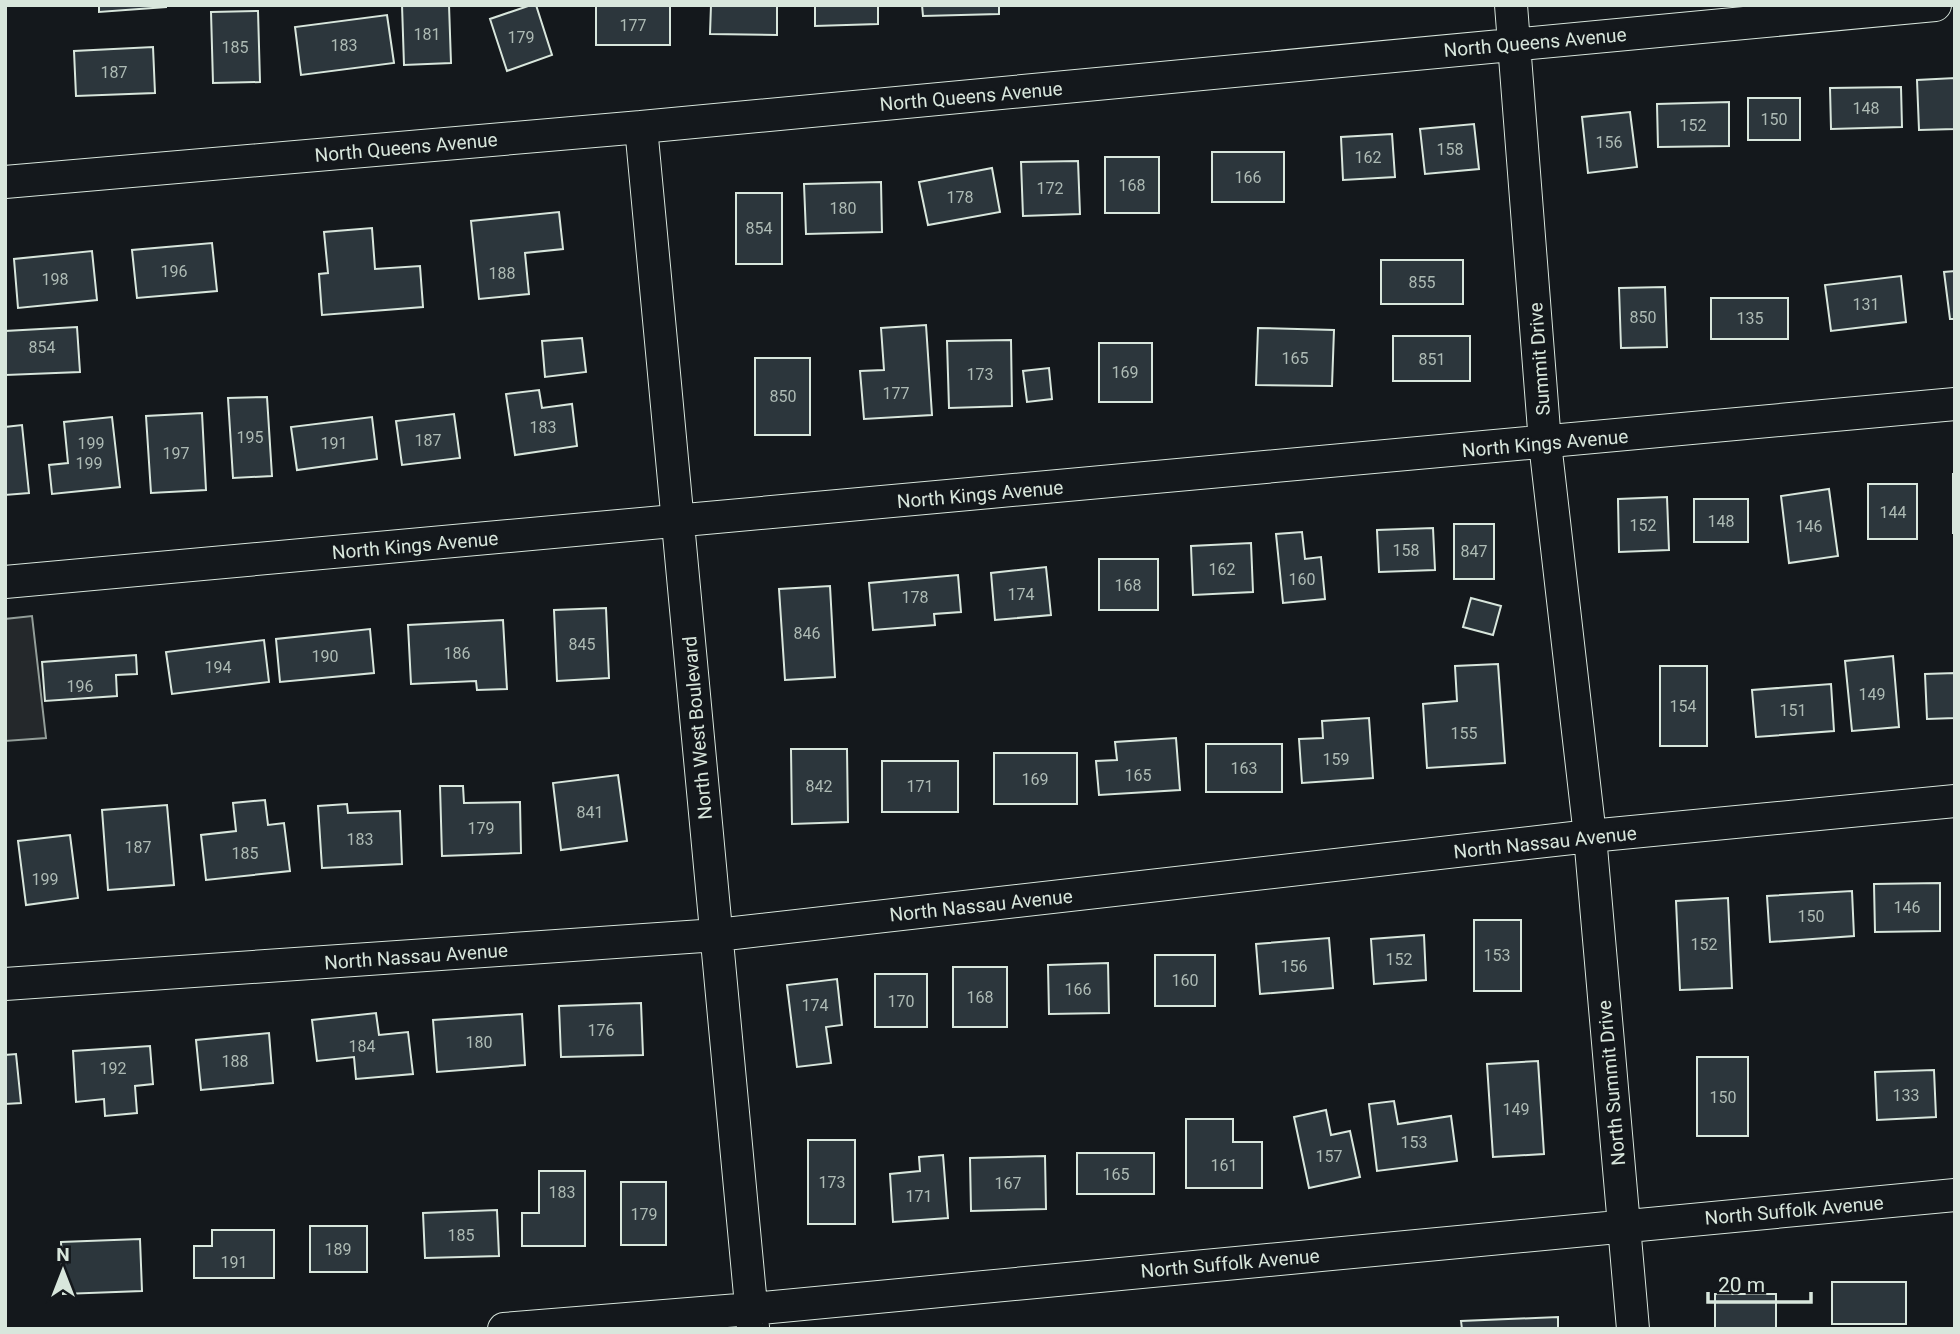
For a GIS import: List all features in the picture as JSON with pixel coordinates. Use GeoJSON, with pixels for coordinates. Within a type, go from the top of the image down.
{"type":"FeatureCollection","features":[{"type":"Feature","properties":{"kind":"street","name":"Summit Drive"},"geometry":{"type":"LineString","coordinates":[[1511,5],[1545,443],[1590,836]]}},
{"type":"Feature","properties":{"kind":"street","name":"North Queens Avenue"},"geometry":{"type":"LineString","coordinates":[[5,182],[641,127],[1936,5]]}},
{"type":"Feature","properties":{"kind":"street","name":"North West Boulevard"},"geometry":{"type":"LineString","coordinates":[[641,127],[752,1319]]}},
{"type":"Feature","properties":{"kind":"street","name":"North Kings Avenue"},"geometry":{"type":"LineString","coordinates":[[5,582],[1955,404]]}},
{"type":"Feature","properties":{"kind":"street","name":"North Nassau Avenue"},"geometry":{"type":"LineString","coordinates":[[5,984],[717,935],[1590,836],[1955,801]]}},
{"type":"Feature","properties":{"kind":"street","name":"North Summit Drive"},"geometry":{"type":"LineString","coordinates":[[1590,836],[1633,1329]]}},
{"type":"Feature","properties":{"kind":"street","name":"North Suffolk Avenue"},"geometry":{"type":"LineString","coordinates":[[504,1329],[752,1319],[1623,1226],[1955,1195]]}},
{"type":"Feature","properties":{"kind":"shaded area"},"geometry":{"type":"Polygon","coordinates":[[[32,616],[46,738],[5,741],[5,619],[32,616]]]}},
{"type":"Feature","properties":{"kind":"building"},"geometry":{"type":"Polygon","coordinates":[[[99,5],[166,5],[166,7],[99,12],[99,5]]]}},
{"type":"Feature","properties":{"kind":"building"},"geometry":{"type":"Polygon","coordinates":[[[402,5],[449,5],[451,63],[404,65],[402,5]]]}},
{"type":"Feature","properties":{"kind":"building"},"geometry":{"type":"Polygon","coordinates":[[[536,5],[552,55],[507,71],[490,19],[536,5]]]}},
{"type":"Feature","properties":{"kind":"building"},"geometry":{"type":"Polygon","coordinates":[[[596,5],[670,5],[670,45],[596,45],[596,5]]]}},
{"type":"Feature","properties":{"kind":"building"},"geometry":{"type":"Polygon","coordinates":[[[711,5],[777,5],[777,35],[710,34],[711,5]]]}},
{"type":"Feature","properties":{"kind":"building"},"geometry":{"type":"Polygon","coordinates":[[[815,5],[878,5],[878,24],[815,26],[815,5]]]}},
{"type":"Feature","properties":{"kind":"building"},"geometry":{"type":"Polygon","coordinates":[[[922,5],[999,5],[999,14],[923,16],[922,5]]]}},
{"type":"Feature","properties":{"kind":"building"},"geometry":{"type":"Polygon","coordinates":[[[258,11],[260,82],[213,83],[211,12],[258,11]]]}},
{"type":"Feature","properties":{"kind":"building"},"geometry":{"type":"Polygon","coordinates":[[[387,15],[394,63],[301,75],[295,27],[387,15]]]}},
{"type":"Feature","properties":{"kind":"building"},"geometry":{"type":"Polygon","coordinates":[[[153,47],[155,93],[76,96],[74,51],[153,47]]]}},
{"type":"Feature","properties":{"kind":"building"},"geometry":{"type":"Polygon","coordinates":[[[1955,78],[1955,129],[1919,130],[1917,80],[1955,78]]]}},
{"type":"Feature","properties":{"kind":"building"},"geometry":{"type":"Polygon","coordinates":[[[1901,87],[1902,127],[1831,129],[1830,88],[1901,87]]]}},
{"type":"Feature","properties":{"kind":"building"},"geometry":{"type":"Polygon","coordinates":[[[1748,98],[1800,98],[1800,140],[1748,140],[1748,98]]]}},
{"type":"Feature","properties":{"kind":"building"},"geometry":{"type":"Polygon","coordinates":[[[1729,102],[1729,146],[1658,147],[1657,104],[1729,102]]]}},
{"type":"Feature","properties":{"kind":"building"},"geometry":{"type":"Polygon","coordinates":[[[1630,112],[1637,167],[1588,173],[1582,117],[1630,112]]]}},
{"type":"Feature","properties":{"kind":"building"},"geometry":{"type":"Polygon","coordinates":[[[1474,124],[1479,169],[1425,174],[1420,129],[1474,124]]]}},
{"type":"Feature","properties":{"kind":"building"},"geometry":{"type":"Polygon","coordinates":[[[1392,134],[1395,177],[1343,180],[1341,137],[1392,134]]]}},
{"type":"Feature","properties":{"kind":"building"},"geometry":{"type":"Polygon","coordinates":[[[1212,152],[1284,152],[1284,202],[1212,202],[1212,152]]]}},
{"type":"Feature","properties":{"kind":"building"},"geometry":{"type":"Polygon","coordinates":[[[1105,157],[1159,157],[1159,213],[1105,213],[1105,157]]]}},
{"type":"Feature","properties":{"kind":"building"},"geometry":{"type":"Polygon","coordinates":[[[1078,161],[1080,214],[1023,216],[1021,162],[1078,161]]]}},
{"type":"Feature","properties":{"kind":"building"},"geometry":{"type":"Polygon","coordinates":[[[992,168],[1000,212],[928,225],[919,182],[992,168]]]}},
{"type":"Feature","properties":{"kind":"building"},"geometry":{"type":"Polygon","coordinates":[[[881,182],[882,232],[806,234],[804,184],[881,182]]]}},
{"type":"Feature","properties":{"kind":"building"},"geometry":{"type":"Polygon","coordinates":[[[736,193],[782,193],[782,264],[736,264],[736,193]]]}},
{"type":"Feature","properties":{"kind":"building"},"geometry":{"type":"Polygon","coordinates":[[[559,212],[563,249],[525,253],[529,294],[479,299],[471,221],[559,212]]]}},
{"type":"Feature","properties":{"kind":"building"},"geometry":{"type":"Polygon","coordinates":[[[372,228],[375,269],[420,266],[423,307],[322,315],[319,274],[328,273],[324,232],[372,228]]]}},
{"type":"Feature","properties":{"kind":"building"},"geometry":{"type":"Polygon","coordinates":[[[212,243],[217,291],[137,298],[132,250],[212,243]]]}},
{"type":"Feature","properties":{"kind":"building"},"geometry":{"type":"Polygon","coordinates":[[[92,251],[97,300],[18,308],[14,259],[92,251]]]}},
{"type":"Feature","properties":{"kind":"building"},"geometry":{"type":"Polygon","coordinates":[[[1381,260],[1463,260],[1463,304],[1381,304],[1381,260]]]}},
{"type":"Feature","properties":{"kind":"building"},"geometry":{"type":"Polygon","coordinates":[[[1955,271],[1955,319],[1950,319],[1944,272],[1955,271]]]}},
{"type":"Feature","properties":{"kind":"building"},"geometry":{"type":"Polygon","coordinates":[[[1901,276],[1906,322],[1831,331],[1825,285],[1901,276]]]}},
{"type":"Feature","properties":{"kind":"building"},"geometry":{"type":"Polygon","coordinates":[[[1665,287],[1667,347],[1621,348],[1619,288],[1665,287]]]}},
{"type":"Feature","properties":{"kind":"building"},"geometry":{"type":"Polygon","coordinates":[[[1711,298],[1788,298],[1788,339],[1711,339],[1711,298]]]}},
{"type":"Feature","properties":{"kind":"building"},"geometry":{"type":"Polygon","coordinates":[[[926,325],[932,415],[864,419],[860,371],[884,370],[881,328],[926,325]]]}},
{"type":"Feature","properties":{"kind":"building"},"geometry":{"type":"Polygon","coordinates":[[[77,327],[80,372],[6,375],[5,331],[77,327]]]}},
{"type":"Feature","properties":{"kind":"building"},"geometry":{"type":"Polygon","coordinates":[[[1258,328],[1334,330],[1332,386],[1256,385],[1258,328]]]}},
{"type":"Feature","properties":{"kind":"building"},"geometry":{"type":"Polygon","coordinates":[[[1393,336],[1470,336],[1470,381],[1393,381],[1393,336]]]}},
{"type":"Feature","properties":{"kind":"building"},"geometry":{"type":"Polygon","coordinates":[[[582,338],[586,372],[545,377],[542,341],[582,338]]]}},
{"type":"Feature","properties":{"kind":"building"},"geometry":{"type":"Polygon","coordinates":[[[1011,340],[1012,406],[949,408],[947,341],[1011,340]]]}},
{"type":"Feature","properties":{"kind":"building"},"geometry":{"type":"Polygon","coordinates":[[[1099,343],[1152,343],[1152,402],[1099,402],[1099,343]]]}},
{"type":"Feature","properties":{"kind":"building"},"geometry":{"type":"Polygon","coordinates":[[[755,358],[810,358],[810,435],[755,435],[755,358]]]}},
{"type":"Feature","properties":{"kind":"building"},"geometry":{"type":"Polygon","coordinates":[[[1049,368],[1052,399],[1027,402],[1023,371],[1049,368]]]}},
{"type":"Feature","properties":{"kind":"building"},"geometry":{"type":"Polygon","coordinates":[[[539,390],[542,408],[572,404],[577,446],[515,455],[506,394],[539,390]]]}},
{"type":"Feature","properties":{"kind":"building"},"geometry":{"type":"Polygon","coordinates":[[[267,397],[272,476],[233,478],[228,398],[267,397]]]}},
{"type":"Feature","properties":{"kind":"building"},"geometry":{"type":"Polygon","coordinates":[[[202,413],[206,490],[151,493],[146,416],[202,413]]]}},
{"type":"Feature","properties":{"kind":"building"},"geometry":{"type":"Polygon","coordinates":[[[454,414],[460,458],[402,465],[396,421],[454,414]]]}},
{"type":"Feature","properties":{"kind":"building"},"geometry":{"type":"Polygon","coordinates":[[[112,417],[120,487],[52,494],[49,465],[68,463],[64,422],[112,417]]]}},
{"type":"Feature","properties":{"kind":"building"},"geometry":{"type":"Polygon","coordinates":[[[372,417],[377,459],[297,470],[291,427],[372,417]]]}},
{"type":"Feature","properties":{"kind":"building"},"geometry":{"type":"Polygon","coordinates":[[[22,425],[29,493],[5,495],[5,427],[22,425]]]}},
{"type":"Feature","properties":{"kind":"building"},"geometry":{"type":"Polygon","coordinates":[[[1955,474],[1955,533],[1953,533],[1955,474]]]}},
{"type":"Feature","properties":{"kind":"building"},"geometry":{"type":"Polygon","coordinates":[[[1868,484],[1917,484],[1917,539],[1868,539],[1868,484]]]}},
{"type":"Feature","properties":{"kind":"building"},"geometry":{"type":"Polygon","coordinates":[[[1829,489],[1838,556],[1789,563],[1781,496],[1829,489]]]}},
{"type":"Feature","properties":{"kind":"building"},"geometry":{"type":"Polygon","coordinates":[[[1667,497],[1669,550],[1619,552],[1618,499],[1667,497]]]}},
{"type":"Feature","properties":{"kind":"building"},"geometry":{"type":"Polygon","coordinates":[[[1694,499],[1748,499],[1748,542],[1694,542],[1694,499]]]}},
{"type":"Feature","properties":{"kind":"building"},"geometry":{"type":"Polygon","coordinates":[[[1454,524],[1494,524],[1494,579],[1454,579],[1454,524]]]}},
{"type":"Feature","properties":{"kind":"building"},"geometry":{"type":"Polygon","coordinates":[[[1433,528],[1435,570],[1379,572],[1377,530],[1433,528]]]}},
{"type":"Feature","properties":{"kind":"building"},"geometry":{"type":"Polygon","coordinates":[[[1302,532],[1305,559],[1321,557],[1325,599],[1283,603],[1276,534],[1302,532]]]}},
{"type":"Feature","properties":{"kind":"building"},"geometry":{"type":"Polygon","coordinates":[[[1251,543],[1253,592],[1193,595],[1191,546],[1251,543]]]}},
{"type":"Feature","properties":{"kind":"building"},"geometry":{"type":"Polygon","coordinates":[[[1099,559],[1158,559],[1158,610],[1099,610],[1099,559]]]}},
{"type":"Feature","properties":{"kind":"building"},"geometry":{"type":"Polygon","coordinates":[[[1046,567],[1051,615],[995,620],[991,573],[1046,567]]]}},
{"type":"Feature","properties":{"kind":"building"},"geometry":{"type":"Polygon","coordinates":[[[958,575],[961,612],[934,614],[935,625],[873,630],[869,583],[958,575]]]}},
{"type":"Feature","properties":{"kind":"building"},"geometry":{"type":"Polygon","coordinates":[[[830,586],[835,677],[785,680],[779,589],[830,586]]]}},
{"type":"Feature","properties":{"kind":"building"},"geometry":{"type":"Polygon","coordinates":[[[1471,598],[1501,606],[1493,635],[1463,627],[1471,598]]]}},
{"type":"Feature","properties":{"kind":"building"},"geometry":{"type":"Polygon","coordinates":[[[606,608],[609,678],[557,681],[554,610],[606,608]]]}},
{"type":"Feature","properties":{"kind":"building"},"geometry":{"type":"Polygon","coordinates":[[[503,620],[507,689],[477,690],[476,681],[411,684],[408,625],[503,620]]]}},
{"type":"Feature","properties":{"kind":"building"},"geometry":{"type":"Polygon","coordinates":[[[370,629],[374,673],[280,682],[276,639],[370,629]]]}},
{"type":"Feature","properties":{"kind":"building"},"geometry":{"type":"Polygon","coordinates":[[[264,640],[269,682],[172,694],[166,652],[264,640]]]}},
{"type":"Feature","properties":{"kind":"building"},"geometry":{"type":"Polygon","coordinates":[[[136,655],[137,674],[116,675],[117,696],[45,701],[42,662],[136,655]]]}},
{"type":"Feature","properties":{"kind":"building"},"geometry":{"type":"Polygon","coordinates":[[[1893,656],[1899,727],[1852,731],[1845,661],[1893,656]]]}},
{"type":"Feature","properties":{"kind":"building"},"geometry":{"type":"Polygon","coordinates":[[[1498,664],[1505,763],[1427,768],[1423,704],[1457,701],[1455,666],[1498,664]]]}},
{"type":"Feature","properties":{"kind":"building"},"geometry":{"type":"Polygon","coordinates":[[[1660,666],[1707,666],[1707,746],[1660,746],[1660,666]]]}},
{"type":"Feature","properties":{"kind":"building"},"geometry":{"type":"Polygon","coordinates":[[[1955,673],[1955,718],[1927,719],[1925,674],[1955,673]]]}},
{"type":"Feature","properties":{"kind":"building"},"geometry":{"type":"Polygon","coordinates":[[[1831,684],[1834,731],[1756,737],[1752,690],[1831,684]]]}},
{"type":"Feature","properties":{"kind":"building"},"geometry":{"type":"Polygon","coordinates":[[[1369,718],[1373,778],[1302,783],[1299,739],[1323,738],[1322,721],[1369,718]]]}},
{"type":"Feature","properties":{"kind":"building"},"geometry":{"type":"Polygon","coordinates":[[[1176,738],[1180,790],[1099,795],[1096,761],[1117,760],[1115,742],[1176,738]]]}},
{"type":"Feature","properties":{"kind":"building"},"geometry":{"type":"Polygon","coordinates":[[[1206,744],[1282,744],[1282,792],[1206,792],[1206,744]]]}},
{"type":"Feature","properties":{"kind":"building"},"geometry":{"type":"Polygon","coordinates":[[[791,749],[847,749],[848,822],[792,824],[791,749]]]}},
{"type":"Feature","properties":{"kind":"building"},"geometry":{"type":"Polygon","coordinates":[[[994,753],[1077,753],[1077,804],[994,804],[994,753]]]}},
{"type":"Feature","properties":{"kind":"building"},"geometry":{"type":"Polygon","coordinates":[[[882,761],[958,761],[958,812],[882,812],[882,761]]]}},
{"type":"Feature","properties":{"kind":"building"},"geometry":{"type":"Polygon","coordinates":[[[618,775],[627,841],[561,850],[553,783],[618,775]]]}},
{"type":"Feature","properties":{"kind":"building"},"geometry":{"type":"Polygon","coordinates":[[[440,786],[463,786],[464,803],[520,802],[521,853],[442,856],[440,786]]]}},
{"type":"Feature","properties":{"kind":"building"},"geometry":{"type":"Polygon","coordinates":[[[265,800],[268,825],[284,823],[290,871],[206,880],[201,835],[236,831],[233,803],[265,800]]]}},
{"type":"Feature","properties":{"kind":"building"},"geometry":{"type":"Polygon","coordinates":[[[347,804],[348,813],[400,811],[402,864],[322,868],[318,806],[347,804]]]}},
{"type":"Feature","properties":{"kind":"building"},"geometry":{"type":"Polygon","coordinates":[[[167,805],[174,885],[108,890],[102,810],[167,805]]]}},
{"type":"Feature","properties":{"kind":"building"},"geometry":{"type":"Polygon","coordinates":[[[70,835],[78,898],[26,905],[18,841],[70,835]]]}},
{"type":"Feature","properties":{"kind":"building"},"geometry":{"type":"Polygon","coordinates":[[[1940,883],[1940,931],[1875,932],[1874,884],[1940,883]]]}},
{"type":"Feature","properties":{"kind":"building"},"geometry":{"type":"Polygon","coordinates":[[[1852,891],[1854,936],[1770,942],[1767,896],[1852,891]]]}},
{"type":"Feature","properties":{"kind":"building"},"geometry":{"type":"Polygon","coordinates":[[[1728,898],[1732,988],[1680,990],[1676,901],[1728,898]]]}},
{"type":"Feature","properties":{"kind":"building"},"geometry":{"type":"Polygon","coordinates":[[[1474,920],[1521,920],[1521,991],[1474,991],[1474,920]]]}},
{"type":"Feature","properties":{"kind":"building"},"geometry":{"type":"Polygon","coordinates":[[[1424,935],[1426,980],[1374,984],[1371,939],[1424,935]]]}},
{"type":"Feature","properties":{"kind":"building"},"geometry":{"type":"Polygon","coordinates":[[[1329,938],[1333,988],[1260,994],[1256,944],[1329,938]]]}},
{"type":"Feature","properties":{"kind":"building"},"geometry":{"type":"Polygon","coordinates":[[[1155,955],[1215,955],[1215,1006],[1155,1006],[1155,955]]]}},
{"type":"Feature","properties":{"kind":"building"},"geometry":{"type":"Polygon","coordinates":[[[1108,963],[1109,1013],[1049,1014],[1048,965],[1108,963]]]}},
{"type":"Feature","properties":{"kind":"building"},"geometry":{"type":"Polygon","coordinates":[[[953,967],[1007,967],[1007,1027],[953,1027],[953,967]]]}},
{"type":"Feature","properties":{"kind":"building"},"geometry":{"type":"Polygon","coordinates":[[[875,974],[927,974],[927,1027],[875,1027],[875,974]]]}},
{"type":"Feature","properties":{"kind":"building"},"geometry":{"type":"Polygon","coordinates":[[[837,979],[842,1025],[826,1027],[831,1063],[797,1067],[787,985],[837,979]]]}},
{"type":"Feature","properties":{"kind":"building"},"geometry":{"type":"Polygon","coordinates":[[[641,1003],[643,1055],[561,1057],[559,1006],[641,1003]]]}},
{"type":"Feature","properties":{"kind":"building"},"geometry":{"type":"Polygon","coordinates":[[[376,1013],[379,1035],[408,1032],[413,1074],[356,1079],[354,1057],[317,1061],[312,1020],[376,1013]]]}},
{"type":"Feature","properties":{"kind":"building"},"geometry":{"type":"Polygon","coordinates":[[[522,1014],[525,1065],[437,1072],[433,1020],[522,1014]]]}},
{"type":"Feature","properties":{"kind":"building"},"geometry":{"type":"Polygon","coordinates":[[[269,1033],[273,1083],[201,1090],[196,1040],[269,1033]]]}},
{"type":"Feature","properties":{"kind":"building"},"geometry":{"type":"Polygon","coordinates":[[[150,1046],[153,1084],[135,1086],[137,1113],[105,1116],[104,1099],[76,1102],[73,1051],[150,1046]]]}},
{"type":"Feature","properties":{"kind":"building"},"geometry":{"type":"Polygon","coordinates":[[[16,1054],[21,1103],[5,1104],[5,1055],[16,1054]]]}},
{"type":"Feature","properties":{"kind":"building"},"geometry":{"type":"Polygon","coordinates":[[[1697,1057],[1748,1057],[1748,1136],[1697,1136],[1697,1057]]]}},
{"type":"Feature","properties":{"kind":"building"},"geometry":{"type":"Polygon","coordinates":[[[1538,1061],[1544,1154],[1493,1157],[1487,1064],[1538,1061]]]}},
{"type":"Feature","properties":{"kind":"building"},"geometry":{"type":"Polygon","coordinates":[[[1934,1070],[1936,1117],[1877,1120],[1875,1072],[1934,1070]]]}},
{"type":"Feature","properties":{"kind":"building"},"geometry":{"type":"Polygon","coordinates":[[[1394,1101],[1398,1124],[1451,1116],[1457,1161],[1377,1171],[1369,1104],[1394,1101]]]}},
{"type":"Feature","properties":{"kind":"building"},"geometry":{"type":"Polygon","coordinates":[[[1326,1110],[1331,1135],[1350,1131],[1360,1177],[1309,1188],[1294,1117],[1326,1110]]]}},
{"type":"Feature","properties":{"kind":"building"},"geometry":{"type":"Polygon","coordinates":[[[1186,1119],[1233,1119],[1233,1142],[1262,1142],[1262,1188],[1186,1188],[1186,1119]]]}},
{"type":"Feature","properties":{"kind":"building"},"geometry":{"type":"Polygon","coordinates":[[[808,1140],[855,1140],[855,1224],[808,1224],[808,1140]]]}},
{"type":"Feature","properties":{"kind":"building"},"geometry":{"type":"Polygon","coordinates":[[[1077,1153],[1154,1153],[1154,1194],[1077,1194],[1077,1153]]]}},
{"type":"Feature","properties":{"kind":"building"},"geometry":{"type":"Polygon","coordinates":[[[943,1155],[948,1218],[893,1222],[890,1174],[920,1171],[919,1157],[943,1155]]]}},
{"type":"Feature","properties":{"kind":"building"},"geometry":{"type":"Polygon","coordinates":[[[1045,1156],[1046,1209],[971,1211],[970,1158],[1045,1156]]]}},
{"type":"Feature","properties":{"kind":"building"},"geometry":{"type":"Polygon","coordinates":[[[539,1171],[585,1171],[585,1246],[522,1246],[522,1213],[539,1213],[539,1171]]]}},
{"type":"Feature","properties":{"kind":"building"},"geometry":{"type":"Polygon","coordinates":[[[621,1182],[666,1182],[666,1245],[621,1245],[621,1182]]]}},
{"type":"Feature","properties":{"kind":"building"},"geometry":{"type":"Polygon","coordinates":[[[497,1210],[499,1256],[425,1258],[423,1213],[497,1210]]]}},
{"type":"Feature","properties":{"kind":"building"},"geometry":{"type":"Polygon","coordinates":[[[310,1226],[367,1226],[367,1272],[310,1272],[310,1226]]]}},
{"type":"Feature","properties":{"kind":"building"},"geometry":{"type":"Polygon","coordinates":[[[212,1230],[274,1230],[274,1278],[194,1278],[194,1246],[212,1246],[212,1230]]]}},
{"type":"Feature","properties":{"kind":"building"},"geometry":{"type":"Polygon","coordinates":[[[140,1239],[142,1291],[63,1294],[61,1242],[140,1239]]]}},
{"type":"Feature","properties":{"kind":"building"},"geometry":{"type":"Polygon","coordinates":[[[1832,1282],[1906,1282],[1906,1324],[1832,1324],[1832,1282]]]}},
{"type":"Feature","properties":{"kind":"building"},"geometry":{"type":"Polygon","coordinates":[[[1715,1294],[1776,1294],[1776,1329],[1715,1329],[1715,1294]]]}},
{"type":"Feature","properties":{"kind":"building"},"geometry":{"type":"Polygon","coordinates":[[[1558,1317],[1558,1329],[1462,1329],[1461,1321],[1558,1317]]]}}]}
